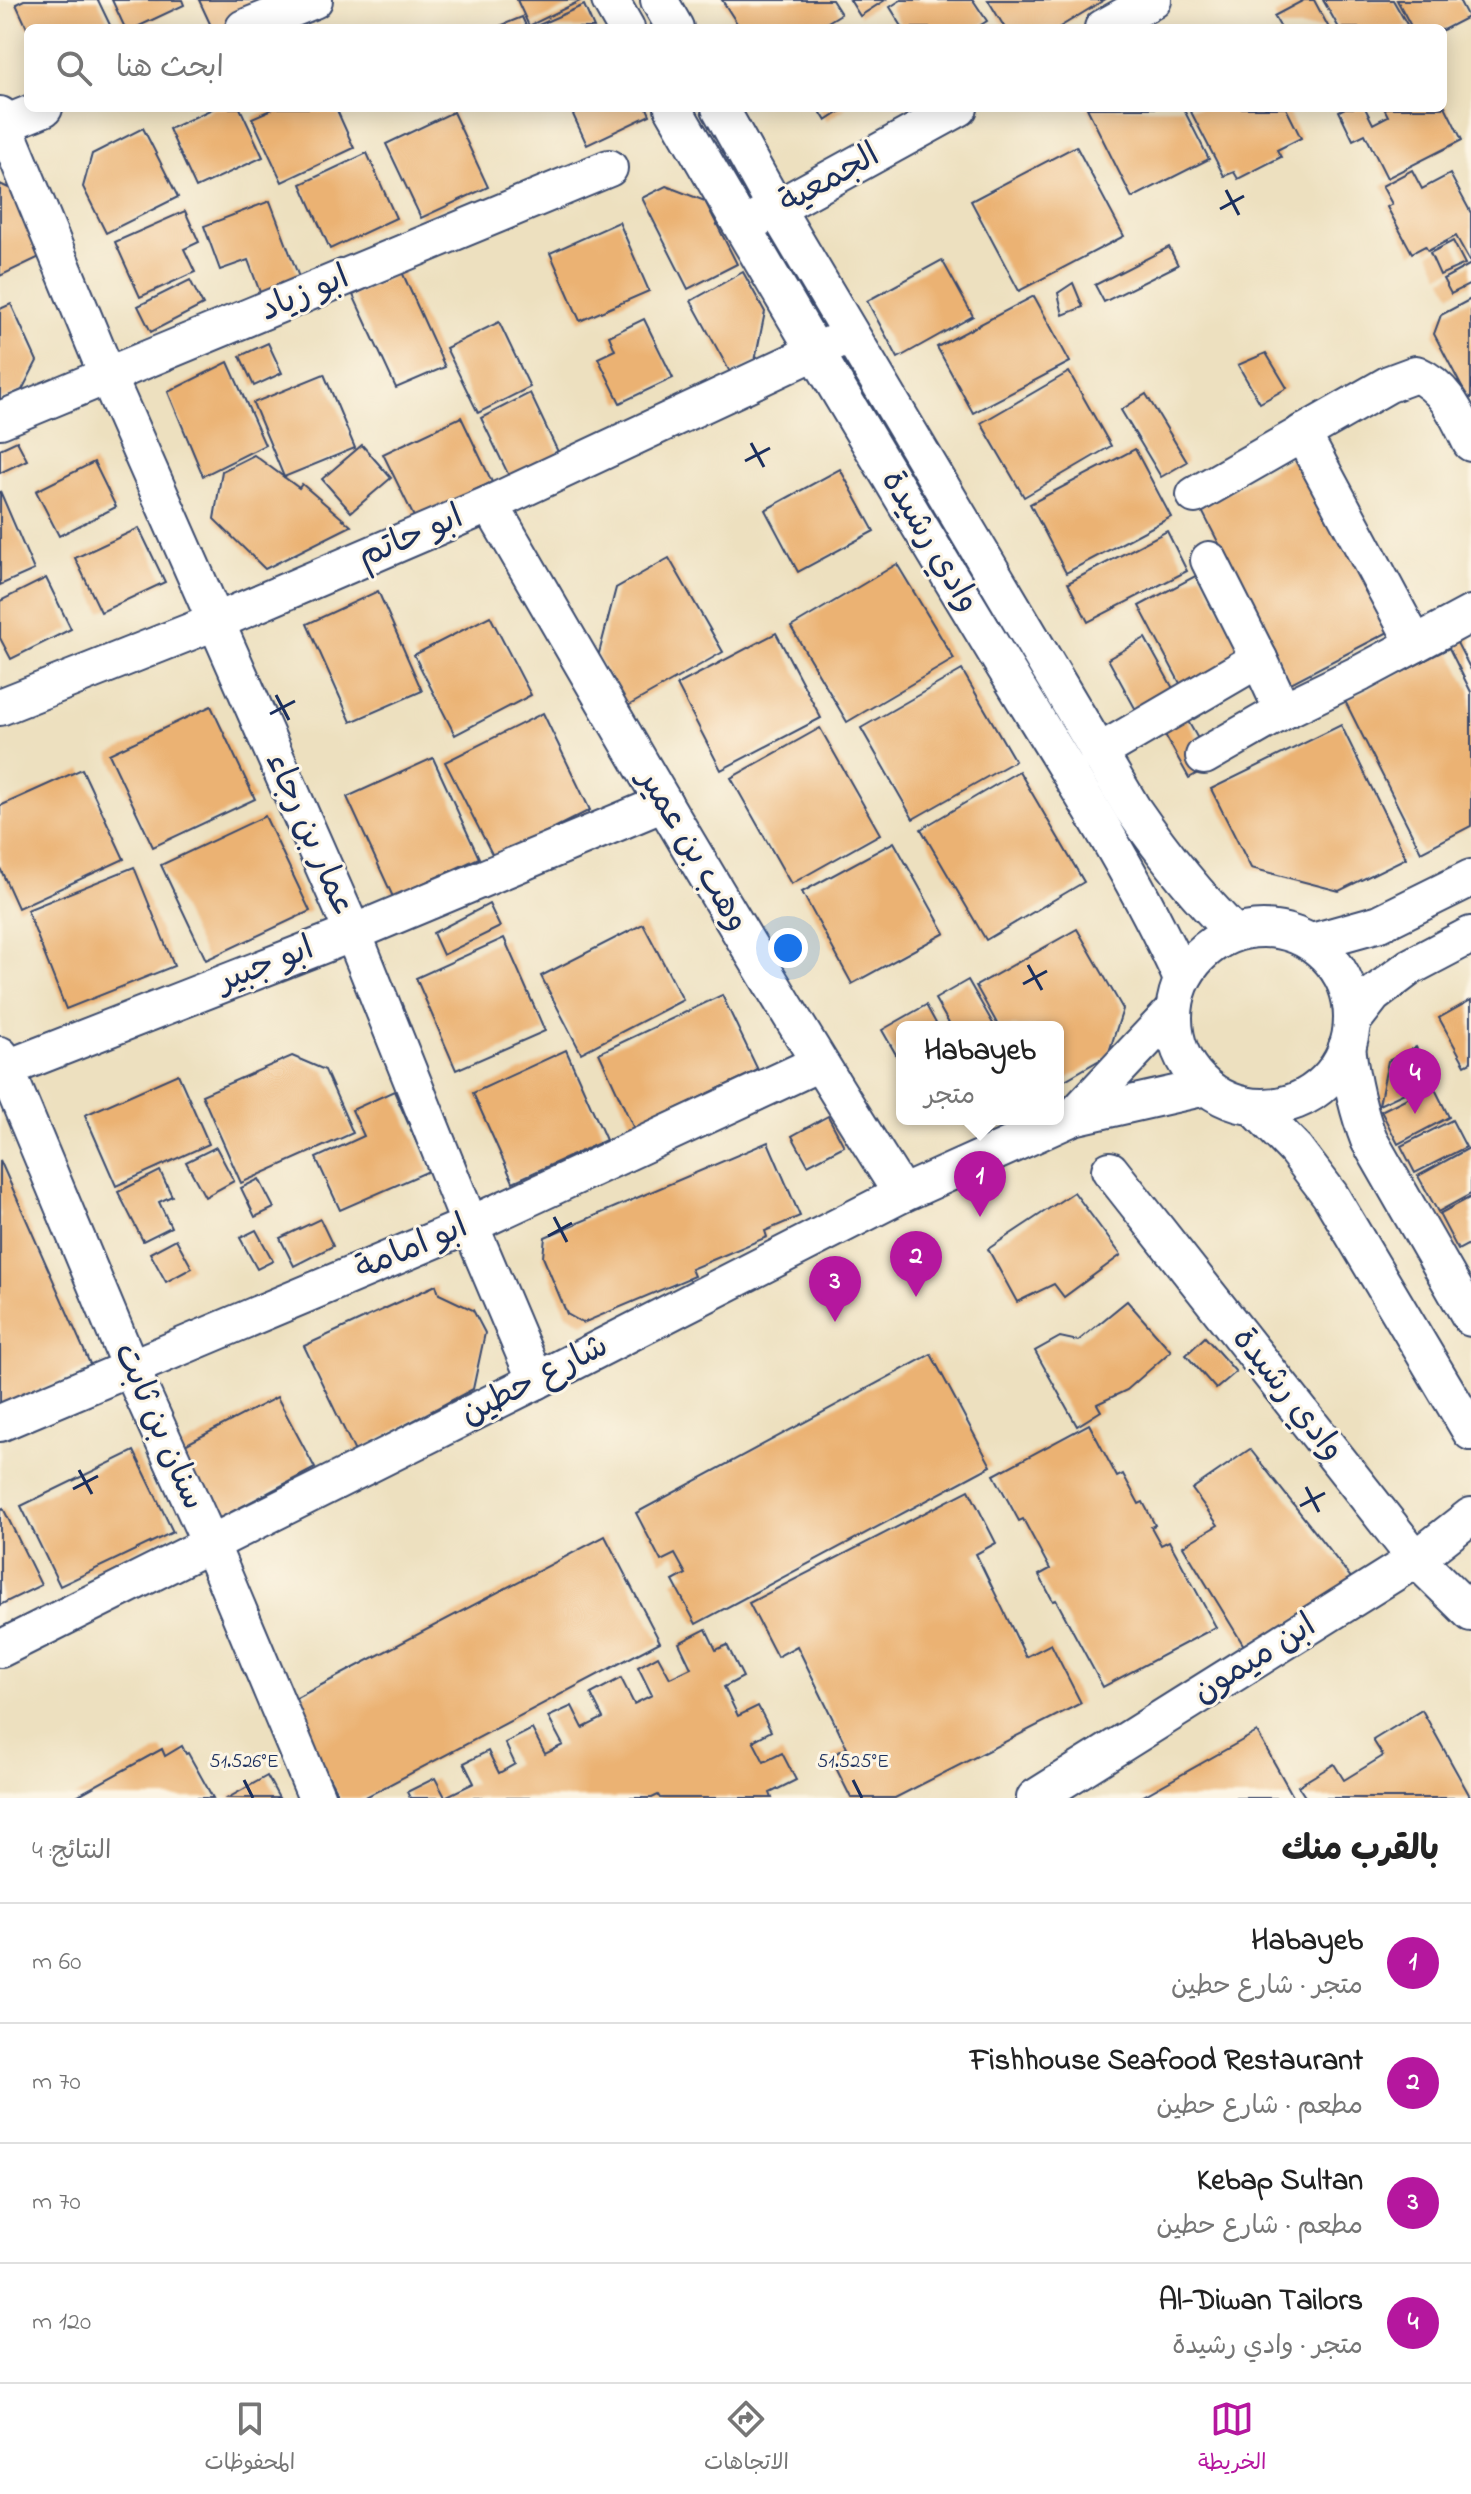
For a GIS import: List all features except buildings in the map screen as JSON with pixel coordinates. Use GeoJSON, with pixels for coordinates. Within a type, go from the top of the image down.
{"type":"FeatureCollection","features":[{"type":"Feature","properties":{"kind":"street"},"geometry":{"type":"LineString","coordinates":[[254,24],[314,0]]}},
{"type":"Feature","properties":{"kind":"street"},"geometry":{"type":"LineString","coordinates":[[610,0],[624,24]]}},
{"type":"Feature","properties":{"kind":"street"},"geometry":{"type":"LineString","coordinates":[[659,0],[673,24]]}},
{"type":"Feature","properties":{"kind":"street"},"geometry":{"type":"LineString","coordinates":[[1110,24],[1153,0]]}},
{"type":"Feature","properties":{"kind":"street"},"geometry":{"type":"LineString","coordinates":[[1,121],[31,112]]}},
{"type":"Feature","properties":{"kind":"street","name":"وادي رشيدة"},"geometry":{"type":"LineString","coordinates":[[675,112],[815,353],[1158,925],[1178,995]]}},
{"type":"Feature","properties":{"kind":"street","name":"وادي رشيدة"},"geometry":{"type":"LineString","coordinates":[[722,112],[1098,753],[1166,858],[1199,898],[1234,933]]}},
{"type":"Feature","properties":{"kind":"street","name":"الجمعية"},"geometry":{"type":"LineString","coordinates":[[741,227],[952,112]]}},
{"type":"Feature","properties":{"kind":"street","name":"عمار بن رجاء"},"geometry":{"type":"LineString","coordinates":[[1,121],[108,377],[353,933],[536,1381]]}},
{"type":"Feature","properties":{"kind":"street","name":"ابو زياد"},"geometry":{"type":"LineString","coordinates":[[0,420],[609,168]]}},
{"type":"Feature","properties":{"kind":"street","name":"ابو حاتم"},"geometry":{"type":"LineString","coordinates":[[0,707],[215,622],[490,504],[850,334]]}},
{"type":"Feature","properties":{"kind":"street"},"geometry":{"type":"LineString","coordinates":[[1195,495],[1389,384],[1416,374],[1441,389],[1471,443]]}},
{"type":"Feature","properties":{"kind":"street"},"geometry":{"type":"LineString","coordinates":[[1302,433],[1415,644]]}},
{"type":"Feature","properties":{"kind":"street","name":"وهب بن عمير"},"geometry":{"type":"LineString","coordinates":[[490,504],[819,1063],[902,1194]]}},
{"type":"Feature","properties":{"kind":"street"},"geometry":{"type":"LineString","coordinates":[[1209,560],[1283,711]]}},
{"type":"Feature","properties":{"kind":"street"},"geometry":{"type":"LineString","coordinates":[[1204,756],[1283,711],[1471,614]]}},
{"type":"Feature","properties":{"kind":"street"},"geometry":{"type":"LineString","coordinates":[[1098,753],[1259,659]]}},
{"type":"Feature","properties":{"kind":"street","name":"ابو جبير"},"geometry":{"type":"LineString","coordinates":[[2,1065],[353,933],[664,803]]}},
{"type":"Feature","properties":{"kind":"street"},"geometry":{"type":"LineString","coordinates":[[1312,942],[1380,923],[1471,878]]}},
{"type":"Feature","properties":{"kind":"street"},"geometry":{"type":"LineString","coordinates":[[1471,935],[1410,967],[1373,995],[1350,1034],[1337,1068],[1301,1099],[1278,1106],[1237,1104],[1206,1087],[1184,1061],[1173,1029],[1178,995],[1203,951],[1234,933],[1269,929],[1291,933],[1312,942],[1326,954],[1342,977],[1351,1003],[1350,1034],[1351,1081],[1369,1140],[1471,1318]]}},
{"type":"Feature","properties":{"kind":"street","name":"شارع حطين"},"geometry":{"type":"LineString","coordinates":[[1073,1117],[1178,995]]}},
{"type":"Feature","properties":{"kind":"street","name":"ابو امامة"},"geometry":{"type":"LineString","coordinates":[[0,1423],[470,1225],[819,1063]]}},
{"type":"Feature","properties":{"kind":"street","name":"سنان بن ثابت"},"geometry":{"type":"LineString","coordinates":[[2,1065],[317,1798]]}},
{"type":"Feature","properties":{"kind":"street","name":"شارع حطين"},"geometry":{"type":"LineString","coordinates":[[1064,1121],[1206,1087]]}},
{"type":"Feature","properties":{"kind":"street"},"geometry":{"type":"LineString","coordinates":[[1254,1107],[1295,1149],[1330,1195],[1471,1432]]}},
{"type":"Feature","properties":{"kind":"street","name":"شارع حطين"},"geometry":{"type":"LineString","coordinates":[[0,1649],[902,1194],[1055,1125]]}},
{"type":"Feature","properties":{"kind":"street","name":"وادي رشيدة"},"geometry":{"type":"LineString","coordinates":[[1110,1170],[1416,1559],[1471,1613]]}},
{"type":"Feature","properties":{"kind":"street","name":"ابن ميمون"},"geometry":{"type":"LineString","coordinates":[[1052,1794],[1416,1559],[1471,1516]]}},
{"type":"Feature","properties":{"kind":"place","name":"Al-Diwan Tailors"},"geometry":{"type":"Point","coordinates":[1415,1114]}},
{"type":"Feature","properties":{"kind":"place","name":"Habayeb"},"geometry":{"type":"Point","coordinates":[980,1217]}},
{"type":"Feature","properties":{"kind":"place","name":"Fishhouse Seafood Restaurant"},"geometry":{"type":"Point","coordinates":[916,1297]}},
{"type":"Feature","properties":{"kind":"place","name":"Kebap Sultan"},"geometry":{"type":"Point","coordinates":[835,1322]}}]}
